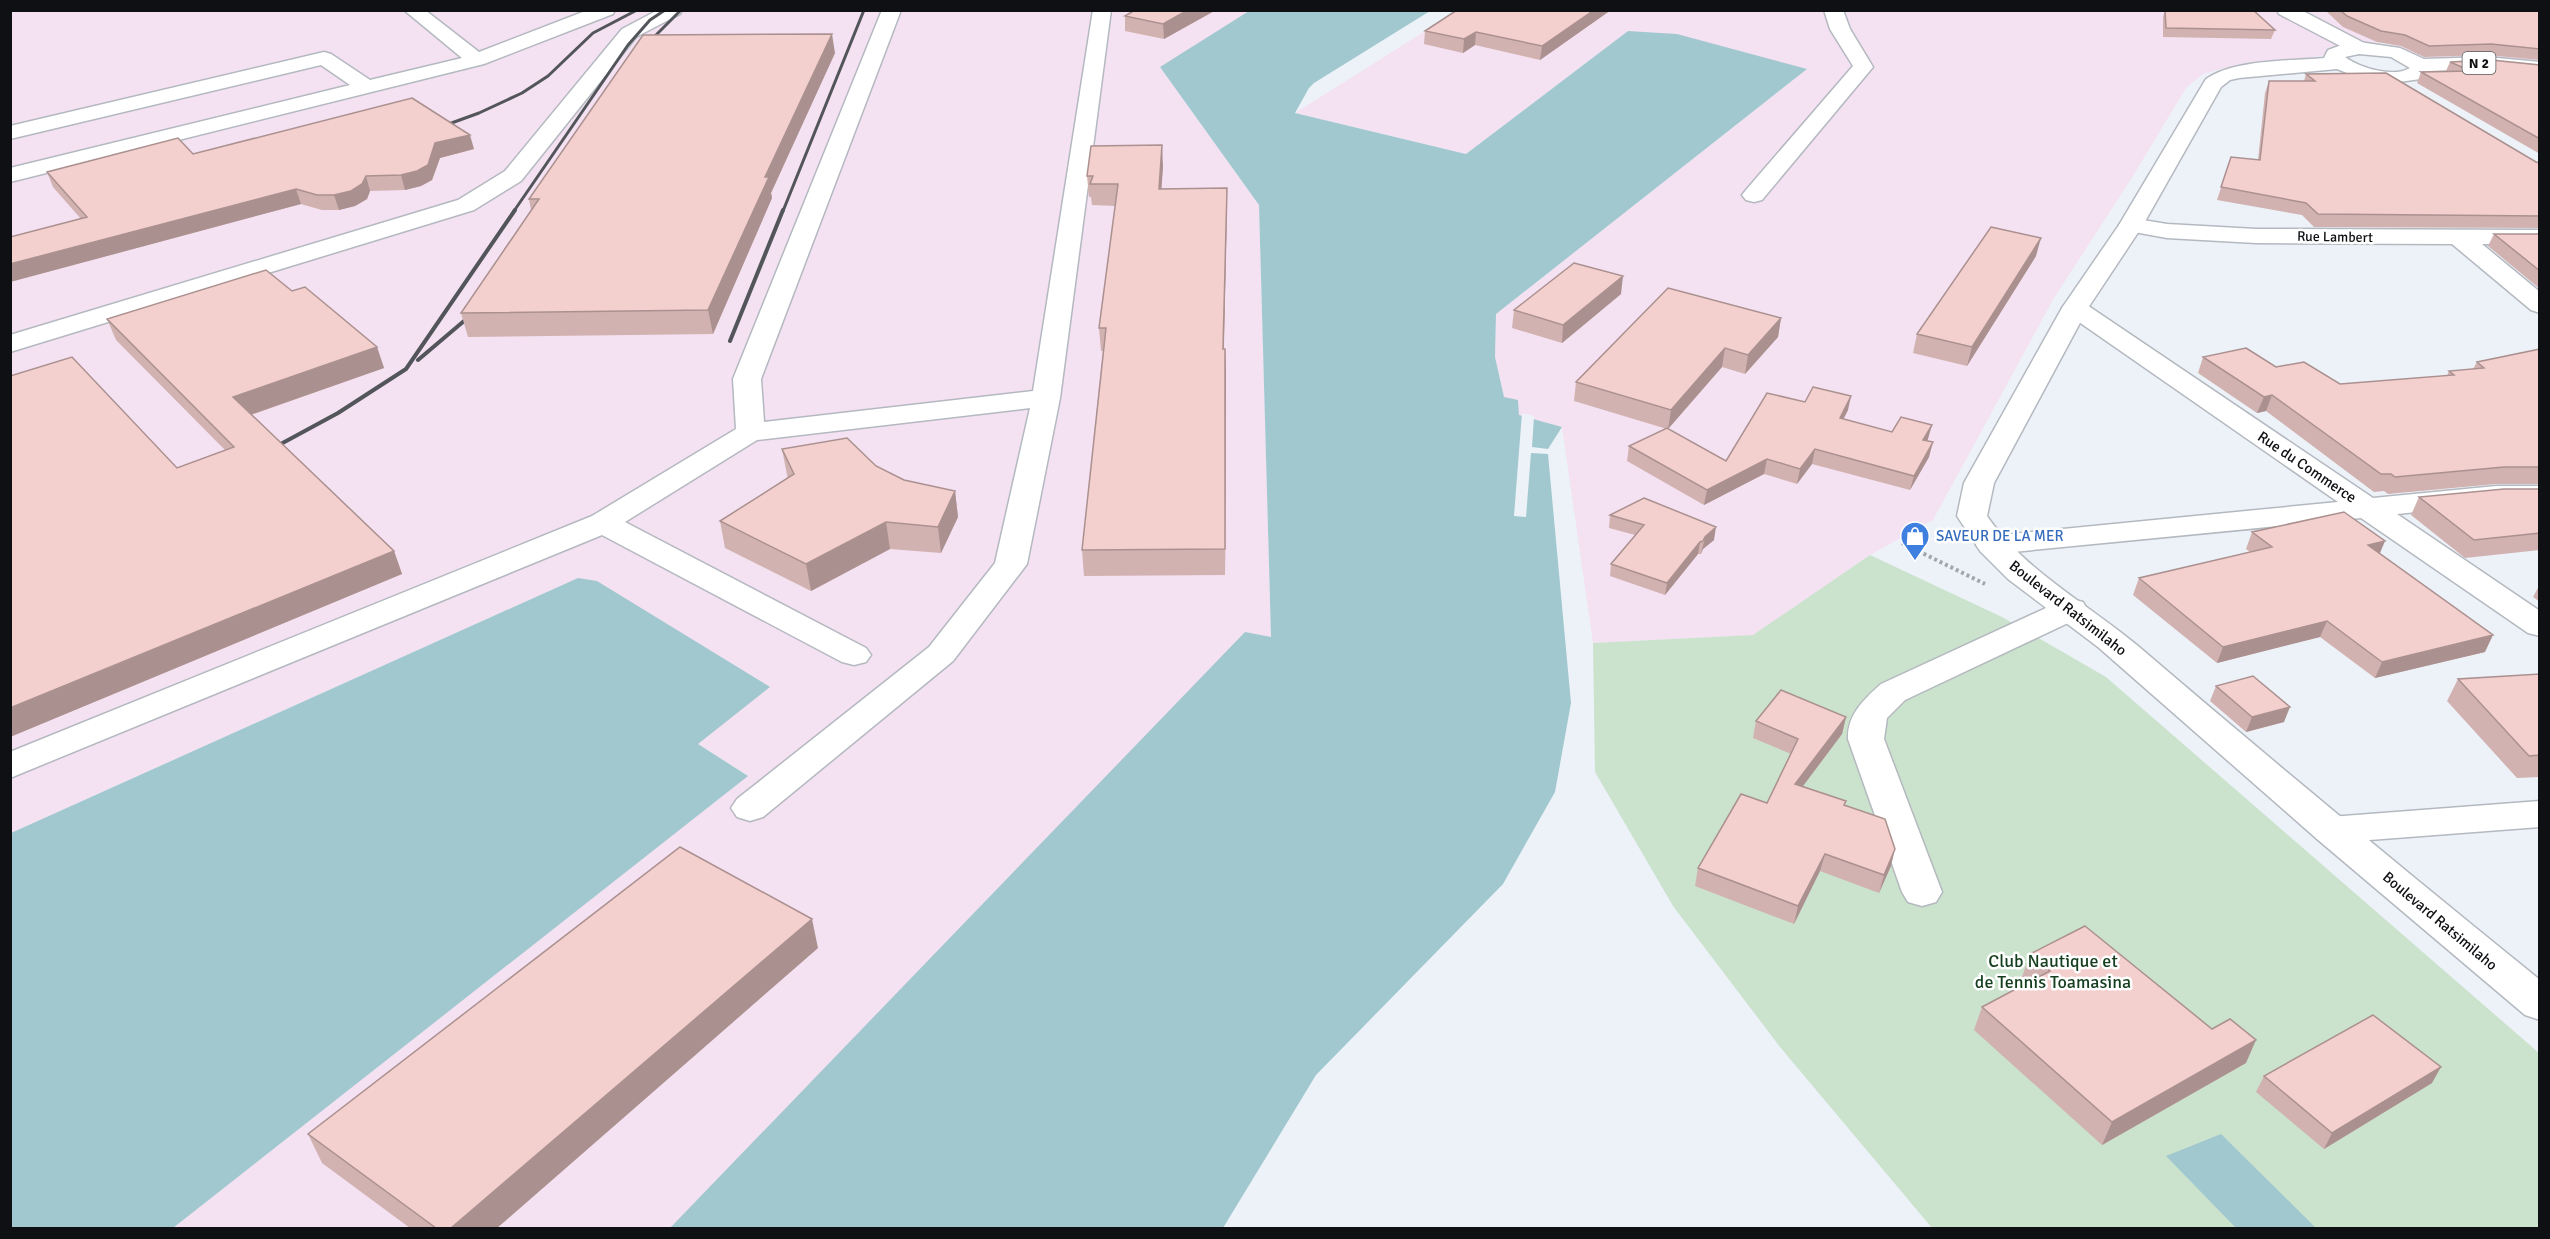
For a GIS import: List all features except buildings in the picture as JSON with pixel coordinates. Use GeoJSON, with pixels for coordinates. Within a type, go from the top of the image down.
{"type":"FeatureCollection","features":[{"type":"Feature","properties":{"kind":"main road"},"geometry":{"type":"LineString","coordinates":[[413,10],[477,60]]}},
{"type":"Feature","properties":{"kind":"main road"},"geometry":{"type":"LineString","coordinates":[[10,175],[477,60],[606,10]]}},
{"type":"Feature","properties":{"kind":"main road"},"geometry":{"type":"LineString","coordinates":[[10,344],[466,205],[513,176],[629,33],[673,10]]}},
{"type":"Feature","properties":{"kind":"main road"},"geometry":{"type":"LineString","coordinates":[[750,432],[747,379],[892,10]]}},
{"type":"Feature","properties":{"kind":"main road"},"geometry":{"type":"LineString","coordinates":[[750,808],[941,654],[1011,564],[1046,398],[1102,10]]}},
{"type":"Feature","properties":{"kind":"main road"},"geometry":{"type":"LineString","coordinates":[[1754,195],[1863,67],[1840,29],[1833,10]]}},
{"type":"Feature","properties":{"kind":"main road"},"geometry":{"type":"LineString","coordinates":[[2286,10],[2348,55],[2359,72],[2388,76],[2411,75],[2421,69],[2419,64],[2401,55],[2348,55]]}},
{"type":"Feature","properties":{"kind":"main road","name":"Boulevard Ratsimilaho"},"geometry":{"type":"LineString","coordinates":[[2348,55],[2239,72],[2223,76],[2213,83],[2131,225],[2075,308],[1978,483],[1972,516],[1992,545],[2019,572],[2110,640],[2330,830],[2540,1004]]}},
{"type":"Feature","properties":{"kind":"main road"},"geometry":{"type":"LineString","coordinates":[[10,133],[324,58],[367,87]]}},
{"type":"Feature","properties":{"kind":"main road","name":"N 2"},"geometry":{"type":"LineString","coordinates":[[2419,64],[2487,63],[2540,68]]}},
{"type":"Feature","properties":{"kind":"main road"},"geometry":{"type":"LineString","coordinates":[[2388,76],[2418,95]]}},
{"type":"Feature","properties":{"kind":"main road","name":"Rue Lambert"},"geometry":{"type":"LineString","coordinates":[[2131,225],[2167,231],[2256,236],[2540,237]]}},
{"type":"Feature","properties":{"kind":"main road"},"geometry":{"type":"LineString","coordinates":[[2460,238],[2540,305]]}},
{"type":"Feature","properties":{"kind":"main road","name":"Rue du Commerce"},"geometry":{"type":"LineString","coordinates":[[2075,308],[2540,626]]}},
{"type":"Feature","properties":{"kind":"main road"},"geometry":{"type":"LineString","coordinates":[[10,766],[603,524],[750,432],[1046,398]]}},
{"type":"Feature","properties":{"kind":"main road"},"geometry":{"type":"LineString","coordinates":[[1992,545],[2496,495],[2540,495]]}},
{"type":"Feature","properties":{"kind":"main road"},"geometry":{"type":"LineString","coordinates":[[603,524],[854,655]]}},
{"type":"Feature","properties":{"kind":"main road"},"geometry":{"type":"LineString","coordinates":[[1922,892],[1866,739],[1864,726],[1872,713],[1893,692],[2071,609]]}},
{"type":"Feature","properties":{"kind":"main road"},"geometry":{"type":"LineString","coordinates":[[2330,830],[2540,814]]}},
{"type":"Feature","properties":{"kind":"shaded area"},"geometry":{"type":"Polygon","coordinates":[[[10,11],[1253,11],[1160,67],[1259,205],[1271,638],[681,1228],[173,1228],[747,775],[698,744],[578,578],[11,833],[10,11]]]}},
{"type":"Feature","properties":{"kind":"shaded area"},"geometry":{"type":"Polygon","coordinates":[[[1457,11],[2539,11],[2539,62],[2500,60],[2449,62],[2422,56],[2384,42],[2327,48],[2327,55],[2244,63],[2203,74],[2186,88],[2133,176],[2054,298],[1933,520],[1870,555],[1753,635],[1593,643],[1562,427],[1518,415],[1504,397],[1495,357],[1496,314],[1807,69],[1628,31],[1466,154],[1295,113],[1457,11]]]}},
{"type":"Feature","properties":{"kind":"green space","name":"Club Nautique et de Tennis Toamasina"},"geometry":{"type":"Polygon","coordinates":[[[1870,555],[2002,617],[2106,677],[2539,1053],[2539,1228],[1932,1228],[1780,1047],[1673,906],[1595,772],[1593,643],[1753,635],[1870,555]]]}},
{"type":"Feature","properties":{"kind":"water"},"geometry":{"type":"Polygon","coordinates":[[[1249,11],[1430,11],[1314,83],[1295,113],[1466,154],[1628,31],[1677,34],[1807,69],[1496,314],[1495,357],[1504,397],[1518,400],[1519,415],[1562,427],[1548,449],[1548,454],[1571,703],[1555,792],[1503,884],[1316,1075],[1223,1228],[670,1228],[1245,632],[1271,637],[1259,205],[1160,67],[1249,11]]]}},
{"type":"Feature","properties":{"kind":"water"},"geometry":{"type":"Polygon","coordinates":[[[578,578],[597,581],[770,687],[698,744],[748,776],[173,1228],[11,1228],[11,833],[578,578]]]}},
{"type":"Feature","properties":{"kind":"water"},"geometry":{"type":"Polygon","coordinates":[[[2221,1134],[2316,1228],[2236,1228],[2166,1156],[2221,1134]]]}},
{"type":"Feature","properties":{"kind":"pier"},"geometry":{"type":"Polygon","coordinates":[[[1522,413],[1534,416],[1532,447],[1548,449],[1548,454],[1531,453],[1526,517],[1514,516],[1522,413]]]}},
{"type":"Feature","properties":{"kind":"railway"},"geometry":{"type":"LineString","coordinates":[[435,129],[479,113],[522,93],[548,76],[593,33],[637,10]]}},
{"type":"Feature","properties":{"kind":"railway"},"geometry":{"type":"LineString","coordinates":[[514,211],[628,45],[650,20],[665,10]]}},
{"type":"Feature","properties":{"kind":"railway"},"geometry":{"type":"LineString","coordinates":[[643,48],[681,10]]}},
{"type":"Feature","properties":{"kind":"railway"},"geometry":{"type":"LineString","coordinates":[[783,211],[864,10]]}},
{"type":"Feature","properties":{"kind":"railway"},"geometry":{"type":"LineString","coordinates":[[266,452],[338,413],[406,369],[515,210]]}},
{"type":"Feature","properties":{"kind":"railway"},"geometry":{"type":"LineString","coordinates":[[730,341],[783,210]]}},
{"type":"Feature","properties":{"kind":"railway"},"geometry":{"type":"LineString","coordinates":[[418,360],[464,321],[473,309]]}},
{"type":"Feature","properties":{"kind":"place","name":"SAVEUR DE LA MER"},"geometry":{"type":"Point","coordinates":[1915,562]}}]}
